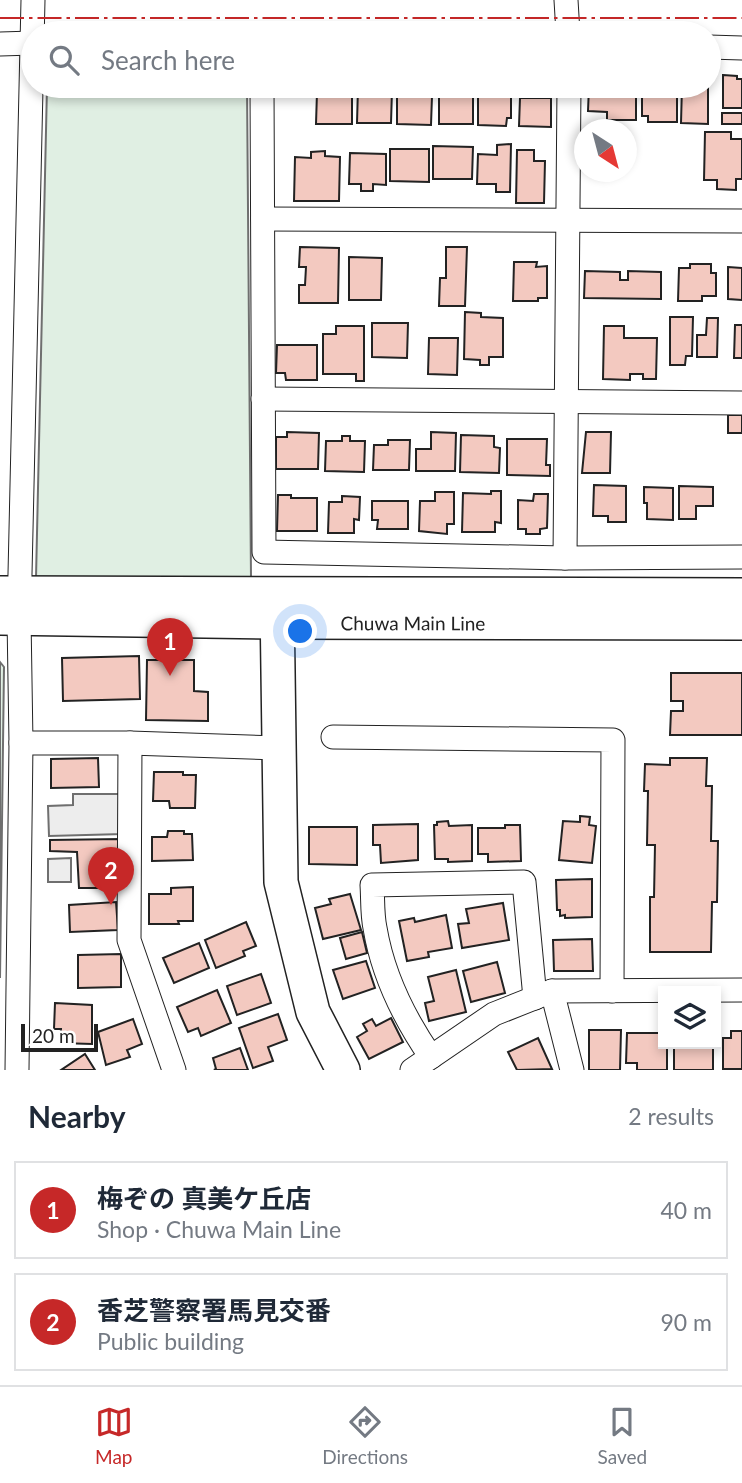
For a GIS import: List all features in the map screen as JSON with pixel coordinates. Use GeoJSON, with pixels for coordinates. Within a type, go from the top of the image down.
{"type":"FeatureCollection","features":[{"type":"Feature","properties":{"kind":"main road","name":"Chuwa Main Line"},"geometry":{"type":"LineString","coordinates":[[277,608],[742,595]]}},
{"type":"Feature","properties":{"kind":"main road","name":"Chuwa Main Line"},"geometry":{"type":"LineString","coordinates":[[10,606],[277,608],[742,623]]}},
{"type":"Feature","properties":{"kind":"main road"},"geometry":{"type":"LineString","coordinates":[[277,608],[281,882],[313,1012],[343,1070]]}},
{"type":"Feature","properties":{"kind":"street"},"geometry":{"type":"LineString","coordinates":[[33,0],[33,21]]}},
{"type":"Feature","properties":{"kind":"street"},"geometry":{"type":"LineString","coordinates":[[566,0],[567,21]]}},
{"type":"Feature","properties":{"kind":"street"},"geometry":{"type":"LineString","coordinates":[[0,44],[21,43]]}},
{"type":"Feature","properties":{"kind":"street"},"geometry":{"type":"LineString","coordinates":[[721,47],[742,48]]}},
{"type":"Feature","properties":{"kind":"street"},"geometry":{"type":"LineString","coordinates":[[17,1070],[8,998],[21,743],[10,606],[30,98]]}},
{"type":"Feature","properties":{"kind":"street"},"geometry":{"type":"LineString","coordinates":[[261,98],[264,552],[565,558],[742,557]]}},
{"type":"Feature","properties":{"kind":"street"},"geometry":{"type":"LineString","coordinates":[[565,558],[569,98]]}},
{"type":"Feature","properties":{"kind":"street"},"geometry":{"type":"LineString","coordinates":[[263,219],[742,221]]}},
{"type":"Feature","properties":{"kind":"street"},"geometry":{"type":"LineString","coordinates":[[263,399],[742,403]]}},
{"type":"Feature","properties":{"kind":"street"},"geometry":{"type":"LineString","coordinates":[[333,737],[613,740],[612,991]]}},
{"type":"Feature","properties":{"kind":"street"},"geometry":{"type":"LineString","coordinates":[[21,743],[130,743],[279,748]]}},
{"type":"Feature","properties":{"kind":"street"},"geometry":{"type":"LineString","coordinates":[[130,743],[129,940],[174,1070]]}},
{"type":"Feature","properties":{"kind":"street"},"geometry":{"type":"LineString","coordinates":[[431,1057],[408,1023],[387,974],[374,928],[372,885],[524,882],[543,995],[572,1070]]}},
{"type":"Feature","properties":{"kind":"street"},"geometry":{"type":"LineString","coordinates":[[412,1070],[494,1014],[543,995],[612,991],[742,990]]}},
{"type":"Feature","properties":{"kind":"green space"},"geometry":{"type":"Polygon","coordinates":[[[47,98],[247,98],[251,578],[36,578],[47,98]]]}},
{"type":"Feature","properties":{"kind":"green space"},"geometry":{"type":"Polygon","coordinates":[[[0,662],[4,667],[0,978],[0,662]]]}},
{"type":"Feature","properties":{"kind":"shaded area"},"geometry":{"type":"Polygon","coordinates":[[[73,794],[123,794],[123,834],[49,836],[48,806],[73,805],[73,794]]]}},
{"type":"Feature","properties":{"kind":"shaded area"},"geometry":{"type":"Polygon","coordinates":[[[71,858],[71,882],[48,882],[48,859],[71,858]]]}},
{"type":"Feature","properties":{"kind":"building"},"geometry":{"type":"Polygon","coordinates":[[[723,75],[742,79],[742,108],[723,108],[723,75]]]}},
{"type":"Feature","properties":{"kind":"building"},"geometry":{"type":"Polygon","coordinates":[[[317,98],[352,98],[352,124],[316,124],[317,98]]]}},
{"type":"Feature","properties":{"kind":"building"},"geometry":{"type":"Polygon","coordinates":[[[358,98],[392,98],[391,123],[357,123],[358,98]]]}},
{"type":"Feature","properties":{"kind":"building"},"geometry":{"type":"Polygon","coordinates":[[[397,98],[432,98],[431,125],[397,124],[397,98]]]}},
{"type":"Feature","properties":{"kind":"building"},"geometry":{"type":"Polygon","coordinates":[[[439,98],[473,98],[473,124],[439,124],[439,98]]]}},
{"type":"Feature","properties":{"kind":"building"},"geometry":{"type":"Polygon","coordinates":[[[478,98],[511,98],[511,118],[507,118],[506,126],[478,125],[478,98]]]}},
{"type":"Feature","properties":{"kind":"building"},"geometry":{"type":"Polygon","coordinates":[[[520,98],[551,98],[551,127],[519,126],[520,98]]]}},
{"type":"Feature","properties":{"kind":"building"},"geometry":{"type":"Polygon","coordinates":[[[589,98],[636,98],[636,119],[607,119],[607,112],[588,111],[589,98]]]}},
{"type":"Feature","properties":{"kind":"building"},"geometry":{"type":"Polygon","coordinates":[[[642,98],[677,98],[677,122],[648,122],[648,116],[642,116],[642,98]]]}},
{"type":"Feature","properties":{"kind":"building"},"geometry":{"type":"Polygon","coordinates":[[[682,98],[708,98],[708,124],[681,123],[682,98]]]}},
{"type":"Feature","properties":{"kind":"building"},"geometry":{"type":"Polygon","coordinates":[[[722,113],[742,113],[742,124],[722,124],[722,113]]]}},
{"type":"Feature","properties":{"kind":"building"},"geometry":{"type":"Polygon","coordinates":[[[705,132],[731,132],[731,139],[742,139],[742,179],[736,179],[736,190],[717,189],[717,180],[704,180],[705,132]]]}},
{"type":"Feature","properties":{"kind":"building"},"geometry":{"type":"Polygon","coordinates":[[[511,144],[510,192],[496,192],[496,184],[477,184],[478,154],[497,155],[497,145],[511,144]]]}},
{"type":"Feature","properties":{"kind":"building"},"geometry":{"type":"Polygon","coordinates":[[[433,146],[473,147],[472,179],[433,179],[433,146]]]}},
{"type":"Feature","properties":{"kind":"building"},"geometry":{"type":"Polygon","coordinates":[[[390,149],[429,149],[429,182],[390,181],[390,149]]]}},
{"type":"Feature","properties":{"kind":"building"},"geometry":{"type":"Polygon","coordinates":[[[517,150],[534,150],[534,161],[545,161],[544,203],[516,203],[517,150]]]}},
{"type":"Feature","properties":{"kind":"building"},"geometry":{"type":"Polygon","coordinates":[[[325,151],[325,156],[340,157],[339,201],[294,201],[295,157],[311,158],[311,152],[325,151]]]}},
{"type":"Feature","properties":{"kind":"building"},"geometry":{"type":"Polygon","coordinates":[[[350,153],[386,154],[386,185],[373,184],[373,191],[361,191],[361,184],[349,184],[350,153]]]}},
{"type":"Feature","properties":{"kind":"building"},"geometry":{"type":"Polygon","coordinates":[[[300,247],[339,248],[338,303],[299,303],[299,285],[305,285],[306,267],[299,267],[300,247]]]}},
{"type":"Feature","properties":{"kind":"building"},"geometry":{"type":"Polygon","coordinates":[[[446,247],[467,247],[465,306],[439,306],[440,278],[446,278],[446,247]]]}},
{"type":"Feature","properties":{"kind":"building"},"geometry":{"type":"Polygon","coordinates":[[[349,257],[382,258],[381,300],[349,300],[349,257]]]}},
{"type":"Feature","properties":{"kind":"building"},"geometry":{"type":"Polygon","coordinates":[[[514,262],[537,262],[536,267],[547,266],[547,298],[538,298],[538,301],[513,301],[514,262]]]}},
{"type":"Feature","properties":{"kind":"building"},"geometry":{"type":"Polygon","coordinates":[[[690,264],[711,264],[711,273],[716,273],[716,296],[702,296],[702,301],[678,301],[679,268],[690,268],[690,264]]]}},
{"type":"Feature","properties":{"kind":"building"},"geometry":{"type":"Polygon","coordinates":[[[728,267],[742,268],[742,300],[728,299],[728,267]]]}},
{"type":"Feature","properties":{"kind":"building"},"geometry":{"type":"Polygon","coordinates":[[[585,271],[620,272],[620,280],[628,280],[628,271],[661,272],[661,299],[584,298],[585,271]]]}},
{"type":"Feature","properties":{"kind":"building"},"geometry":{"type":"Polygon","coordinates":[[[465,312],[481,313],[481,317],[503,318],[503,357],[489,357],[489,365],[480,365],[480,360],[464,359],[465,312]]]}},
{"type":"Feature","properties":{"kind":"building"},"geometry":{"type":"Polygon","coordinates":[[[670,317],[693,317],[692,356],[686,356],[685,365],[670,365],[670,317]]]}},
{"type":"Feature","properties":{"kind":"building"},"geometry":{"type":"Polygon","coordinates":[[[707,318],[718,318],[717,357],[697,357],[697,335],[706,335],[707,318]]]}},
{"type":"Feature","properties":{"kind":"building"},"geometry":{"type":"Polygon","coordinates":[[[372,323],[408,323],[407,358],[372,357],[372,323]]]}},
{"type":"Feature","properties":{"kind":"building"},"geometry":{"type":"Polygon","coordinates":[[[735,325],[742,325],[742,358],[734,358],[735,325]]]}},
{"type":"Feature","properties":{"kind":"building"},"geometry":{"type":"Polygon","coordinates":[[[336,326],[364,326],[364,381],[356,381],[356,374],[323,374],[323,334],[336,334],[336,326]]]}},
{"type":"Feature","properties":{"kind":"building"},"geometry":{"type":"Polygon","coordinates":[[[604,326],[624,326],[624,338],[657,338],[656,379],[643,379],[643,374],[630,374],[630,380],[603,379],[604,326]]]}},
{"type":"Feature","properties":{"kind":"building"},"geometry":{"type":"Polygon","coordinates":[[[429,338],[458,338],[457,375],[428,374],[429,338]]]}},
{"type":"Feature","properties":{"kind":"building"},"geometry":{"type":"Polygon","coordinates":[[[277,345],[317,345],[317,380],[286,380],[285,373],[276,373],[277,345]]]}},
{"type":"Feature","properties":{"kind":"building"},"geometry":{"type":"Polygon","coordinates":[[[728,415],[742,415],[742,433],[728,433],[728,415]]]}},
{"type":"Feature","properties":{"kind":"building"},"geometry":{"type":"Polygon","coordinates":[[[287,432],[319,433],[318,469],[276,469],[276,437],[287,437],[287,432]]]}},
{"type":"Feature","properties":{"kind":"building"},"geometry":{"type":"Polygon","coordinates":[[[431,432],[456,433],[455,471],[416,471],[416,449],[431,449],[431,432]]]}},
{"type":"Feature","properties":{"kind":"building"},"geometry":{"type":"Polygon","coordinates":[[[586,432],[611,432],[610,473],[582,473],[586,432]]]}},
{"type":"Feature","properties":{"kind":"building"},"geometry":{"type":"Polygon","coordinates":[[[461,435],[494,436],[494,447],[500,448],[499,473],[460,472],[461,435]]]}},
{"type":"Feature","properties":{"kind":"building"},"geometry":{"type":"Polygon","coordinates":[[[342,436],[350,436],[350,441],[365,441],[364,472],[325,471],[326,441],[342,441],[342,436]]]}},
{"type":"Feature","properties":{"kind":"building"},"geometry":{"type":"Polygon","coordinates":[[[507,439],[547,439],[546,465],[550,465],[550,476],[507,475],[507,439]]]}},
{"type":"Feature","properties":{"kind":"building"},"geometry":{"type":"Polygon","coordinates":[[[388,440],[410,440],[409,470],[373,470],[374,445],[388,445],[388,440]]]}},
{"type":"Feature","properties":{"kind":"building"},"geometry":{"type":"Polygon","coordinates":[[[594,485],[626,486],[626,522],[608,522],[608,516],[593,516],[594,485]]]}},
{"type":"Feature","properties":{"kind":"building"},"geometry":{"type":"Polygon","coordinates":[[[679,486],[713,487],[713,506],[696,506],[696,519],[679,519],[679,486]]]}},
{"type":"Feature","properties":{"kind":"building"},"geometry":{"type":"Polygon","coordinates":[[[644,487],[673,488],[673,520],[647,519],[644,487]]]}},
{"type":"Feature","properties":{"kind":"building"},"geometry":{"type":"Polygon","coordinates":[[[491,491],[501,491],[501,523],[495,522],[495,532],[462,532],[463,493],[491,494],[491,491]]]}},
{"type":"Feature","properties":{"kind":"building"},"geometry":{"type":"Polygon","coordinates":[[[435,492],[454,492],[454,524],[447,524],[447,534],[419,531],[420,501],[435,501],[435,492]]]}},
{"type":"Feature","properties":{"kind":"building"},"geometry":{"type":"Polygon","coordinates":[[[534,494],[548,494],[547,528],[540,529],[540,534],[526,534],[526,529],[518,529],[518,500],[533,501],[534,494]]]}},
{"type":"Feature","properties":{"kind":"building"},"geometry":{"type":"Polygon","coordinates":[[[278,495],[317,498],[317,531],[277,531],[278,495]]]}},
{"type":"Feature","properties":{"kind":"building"},"geometry":{"type":"Polygon","coordinates":[[[342,496],[360,497],[359,520],[354,519],[354,533],[328,533],[329,502],[342,502],[342,496]]]}},
{"type":"Feature","properties":{"kind":"building"},"geometry":{"type":"Polygon","coordinates":[[[372,501],[408,501],[408,529],[377,529],[378,520],[372,520],[372,501]]]}},
{"type":"Feature","properties":{"kind":"building"},"geometry":{"type":"Polygon","coordinates":[[[139,656],[140,699],[63,701],[62,658],[139,656]]]}},
{"type":"Feature","properties":{"kind":"building"},"geometry":{"type":"Polygon","coordinates":[[[147,660],[194,660],[194,691],[208,692],[208,721],[146,720],[147,660]]]}},
{"type":"Feature","properties":{"kind":"building"},"geometry":{"type":"Polygon","coordinates":[[[671,673],[742,673],[742,735],[670,735],[671,711],[683,711],[683,701],[671,701],[671,673]]]}},
{"type":"Feature","properties":{"kind":"building"},"geometry":{"type":"Polygon","coordinates":[[[98,758],[99,787],[51,788],[51,759],[98,758]]]}},
{"type":"Feature","properties":{"kind":"building"},"geometry":{"type":"Polygon","coordinates":[[[670,758],[707,758],[706,786],[712,786],[711,841],[718,841],[717,902],[712,902],[711,952],[650,952],[650,897],[654,897],[655,845],[647,845],[648,791],[644,791],[645,764],[670,765],[670,758]]]}},
{"type":"Feature","properties":{"kind":"building"},"geometry":{"type":"Polygon","coordinates":[[[154,772],[196,775],[195,808],[170,808],[169,801],[153,801],[154,772]]]}},
{"type":"Feature","properties":{"kind":"building"},"geometry":{"type":"Polygon","coordinates":[[[580,816],[590,817],[589,825],[596,826],[592,863],[559,860],[563,821],[580,822],[580,816]]]}},
{"type":"Feature","properties":{"kind":"building"},"geometry":{"type":"Polygon","coordinates":[[[448,821],[449,826],[472,825],[472,861],[448,862],[448,859],[435,859],[434,825],[448,821]]]}},
{"type":"Feature","properties":{"kind":"building"},"geometry":{"type":"Polygon","coordinates":[[[418,824],[418,860],[381,863],[380,845],[373,845],[373,825],[418,824]]]}},
{"type":"Feature","properties":{"kind":"building"},"geometry":{"type":"Polygon","coordinates":[[[505,825],[520,825],[521,861],[488,862],[488,854],[478,854],[478,828],[505,828],[505,825]]]}},
{"type":"Feature","properties":{"kind":"building"},"geometry":{"type":"Polygon","coordinates":[[[309,827],[357,827],[357,865],[309,864],[309,827]]]}},
{"type":"Feature","properties":{"kind":"building"},"geometry":{"type":"Polygon","coordinates":[[[168,831],[192,834],[193,860],[152,861],[152,837],[167,837],[168,831]]]}},
{"type":"Feature","properties":{"kind":"building"},"geometry":{"type":"Polygon","coordinates":[[[121,839],[119,888],[79,888],[77,852],[50,851],[50,840],[121,839]]]}},
{"type":"Feature","properties":{"kind":"building"},"geometry":{"type":"Polygon","coordinates":[[[592,879],[592,917],[560,916],[560,910],[557,910],[556,880],[592,879]]]}},
{"type":"Feature","properties":{"kind":"building"},"geometry":{"type":"Polygon","coordinates":[[[193,887],[193,921],[149,924],[149,894],[171,894],[171,888],[193,887]]]}},
{"type":"Feature","properties":{"kind":"building"},"geometry":{"type":"Polygon","coordinates":[[[350,894],[361,930],[323,939],[315,908],[331,904],[329,899],[350,894]]]}},
{"type":"Feature","properties":{"kind":"building"},"geometry":{"type":"Polygon","coordinates":[[[116,902],[118,930],[70,932],[69,905],[116,902]]]}},
{"type":"Feature","properties":{"kind":"building"},"geometry":{"type":"Polygon","coordinates":[[[503,903],[509,940],[462,948],[458,924],[469,923],[466,909],[503,903]]]}},
{"type":"Feature","properties":{"kind":"building"},"geometry":{"type":"Polygon","coordinates":[[[446,915],[452,948],[428,952],[429,957],[407,961],[399,921],[414,918],[415,922],[446,915]]]}},
{"type":"Feature","properties":{"kind":"building"},"geometry":{"type":"Polygon","coordinates":[[[246,922],[256,946],[243,951],[245,956],[216,968],[205,940],[246,922]]]}},
{"type":"Feature","properties":{"kind":"building"},"geometry":{"type":"Polygon","coordinates":[[[362,932],[367,953],[346,959],[340,938],[362,932]]]}},
{"type":"Feature","properties":{"kind":"building"},"geometry":{"type":"Polygon","coordinates":[[[592,939],[593,971],[554,971],[553,940],[592,939]]]}},
{"type":"Feature","properties":{"kind":"building"},"geometry":{"type":"Polygon","coordinates":[[[199,943],[209,968],[174,983],[163,958],[199,943]]]}},
{"type":"Feature","properties":{"kind":"building"},"geometry":{"type":"Polygon","coordinates":[[[121,954],[121,987],[78,988],[78,955],[121,954]]]}},
{"type":"Feature","properties":{"kind":"building"},"geometry":{"type":"Polygon","coordinates":[[[366,961],[375,988],[343,999],[333,970],[366,961]]]}},
{"type":"Feature","properties":{"kind":"building"},"geometry":{"type":"Polygon","coordinates":[[[497,962],[505,993],[471,1002],[463,971],[497,962]]]}},
{"type":"Feature","properties":{"kind":"building"},"geometry":{"type":"Polygon","coordinates":[[[456,970],[466,1012],[429,1021],[425,1003],[434,1001],[428,977],[456,970]]]}},
{"type":"Feature","properties":{"kind":"building"},"geometry":{"type":"Polygon","coordinates":[[[261,974],[271,1003],[237,1015],[227,986],[261,974]]]}},
{"type":"Feature","properties":{"kind":"building"},"geometry":{"type":"Polygon","coordinates":[[[217,990],[231,1023],[201,1036],[198,1028],[188,1032],[177,1007],[217,990]]]}},
{"type":"Feature","properties":{"kind":"building"},"geometry":{"type":"Polygon","coordinates":[[[55,1003],[92,1005],[92,1044],[60,1043],[61,1029],[54,1029],[55,1003]]]}},
{"type":"Feature","properties":{"kind":"building"},"geometry":{"type":"Polygon","coordinates":[[[278,1014],[287,1040],[268,1047],[273,1061],[253,1068],[239,1028],[278,1014]]]}},
{"type":"Feature","properties":{"kind":"building"},"geometry":{"type":"Polygon","coordinates":[[[391,1018],[403,1042],[369,1059],[357,1037],[367,1031],[363,1024],[372,1019],[376,1026],[391,1018]]]}},
{"type":"Feature","properties":{"kind":"building"},"geometry":{"type":"Polygon","coordinates":[[[133,1019],[142,1044],[127,1050],[130,1057],[106,1065],[98,1032],[133,1019]]]}},
{"type":"Feature","properties":{"kind":"building"},"geometry":{"type":"Polygon","coordinates":[[[589,1030],[621,1030],[620,1070],[589,1070],[589,1030]]]}},
{"type":"Feature","properties":{"kind":"building"},"geometry":{"type":"Polygon","coordinates":[[[731,1031],[742,1031],[742,1069],[723,1069],[723,1038],[731,1038],[731,1031]]]}},
{"type":"Feature","properties":{"kind":"building"},"geometry":{"type":"Polygon","coordinates":[[[627,1033],[658,1033],[658,1049],[667,1049],[667,1070],[637,1070],[637,1063],[626,1063],[627,1033]]]}},
{"type":"Feature","properties":{"kind":"building"},"geometry":{"type":"Polygon","coordinates":[[[538,1038],[552,1069],[517,1070],[508,1052],[538,1038]]]}},
{"type":"Feature","properties":{"kind":"building"},"geometry":{"type":"Polygon","coordinates":[[[240,1048],[248,1070],[214,1070],[213,1058],[240,1048]]]}},
{"type":"Feature","properties":{"kind":"building"},"geometry":{"type":"Polygon","coordinates":[[[674,1049],[713,1049],[713,1070],[674,1070],[674,1049]]]}},
{"type":"Feature","properties":{"kind":"building"},"geometry":{"type":"Polygon","coordinates":[[[85,1054],[95,1070],[61,1070],[85,1054]]]}},
{"type":"Feature","properties":{"kind":"power"},"geometry":{"type":"LineString","coordinates":[[0,18],[742,18]]}},
{"type":"Feature","properties":{"kind":"place","name":"梅ぞの 真美ケ丘店"},"geometry":{"type":"Point","coordinates":[170,676]}},
{"type":"Feature","properties":{"kind":"place","name":"香芝警察署馬見交番"},"geometry":{"type":"Point","coordinates":[111,905]}}]}
